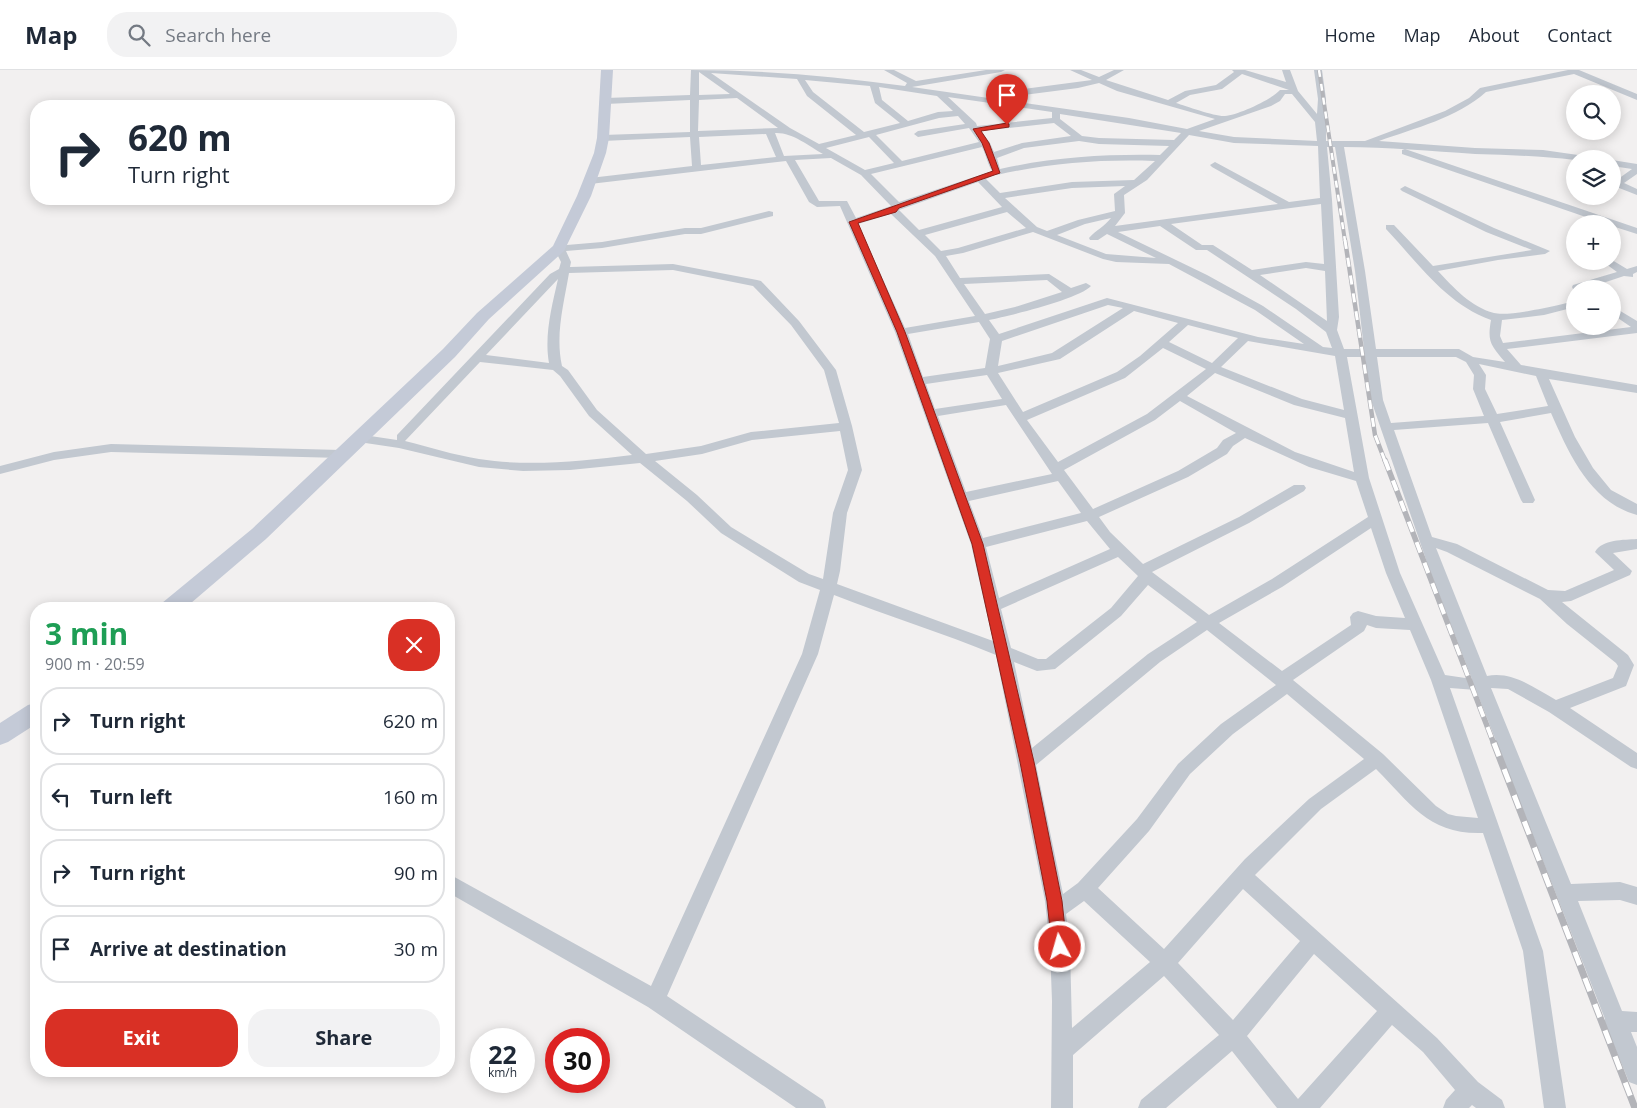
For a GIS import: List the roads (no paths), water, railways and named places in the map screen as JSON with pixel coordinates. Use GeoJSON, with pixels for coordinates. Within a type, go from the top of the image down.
{"type":"FeatureCollection","features":[{"type":"Feature","properties":{"kind":"street"},"geometry":{"type":"LineString","coordinates":[[178,602],[259,534],[357,438],[449,353],[483,316],[559,248],[590,181],[603,138],[607,70]]}},
{"type":"Feature","properties":{"kind":"street"},"geometry":{"type":"LineString","coordinates":[[695,70],[694,135],[697,169]]}},
{"type":"Feature","properties":{"kind":"street"},"geometry":{"type":"LineString","coordinates":[[703,70],[799,76],[874,84],[1129,120],[1234,140],[1323,144],[1380,144],[1476,151],[1543,153],[1566,156]]}},
{"type":"Feature","properties":{"kind":"street"},"geometry":{"type":"LineString","coordinates":[[703,70],[736,96],[787,130],[816,148],[864,173],[939,254],[996,339],[991,371],[1020,418],[1090,516],[1144,574],[1284,682],[1377,759],[1430,811],[1443,820],[1466,826],[1490,825]]}},
{"type":"Feature","properties":{"kind":"street"},"geometry":{"type":"LineString","coordinates":[[888,70],[915,84]]}},
{"type":"Feature","properties":{"kind":"street"},"geometry":{"type":"LineString","coordinates":[[944,70],[951,77]]}},
{"type":"Feature","properties":{"kind":"street"},"geometry":{"type":"LineString","coordinates":[[908,90],[909,85],[1001,70]]}},
{"type":"Feature","properties":{"kind":"street"},"geometry":{"type":"LineString","coordinates":[[1074,70],[1098,81],[1224,119]]}},
{"type":"Feature","properties":{"kind":"street"},"geometry":{"type":"LineString","coordinates":[[978,98],[1078,86],[1098,81],[1120,70]]}},
{"type":"Feature","properties":{"kind":"street"},"geometry":{"type":"LineString","coordinates":[[1286,70],[1294,90],[1319,122],[1321,130],[1333,316],[1330,330]]}},
{"type":"Feature","properties":{"kind":"street"},"geometry":{"type":"LineString","coordinates":[[1364,144],[1448,113],[1472,100],[1483,90],[1573,70],[1637,97]]}},
{"type":"Feature","properties":{"kind":"street"},"geometry":{"type":"LineString","coordinates":[[1169,103],[1188,93],[1219,87],[1239,71],[1294,90]]}},
{"type":"Feature","properties":{"kind":"street"},"geometry":{"type":"LineString","coordinates":[[1320,71],[1322,99],[1321,130]]}},
{"type":"Feature","properties":{"kind":"street"},"geometry":{"type":"LineString","coordinates":[[799,76],[810,94],[866,134],[900,163]]}},
{"type":"Feature","properties":{"kind":"street"},"geometry":{"type":"LineString","coordinates":[[874,84],[878,101],[906,124]]}},
{"type":"Feature","properties":{"kind":"street"},"geometry":{"type":"LineString","coordinates":[[1094,238],[1106,230],[1120,213],[1119,194],[1144,178],[1188,132],[1268,104],[1277,99],[1283,92],[1294,90]]}},
{"type":"Feature","properties":{"kind":"street"},"geometry":{"type":"LineString","coordinates":[[940,94],[974,127],[986,143],[997,172]]}},
{"type":"Feature","properties":{"kind":"street"},"geometry":{"type":"LineString","coordinates":[[606,101],[736,96]]}},
{"type":"Feature","properties":{"kind":"street"},"geometry":{"type":"LineString","coordinates":[[1056,110],[1056,120]]}},
{"type":"Feature","properties":{"kind":"street"},"geometry":{"type":"LineString","coordinates":[[816,148],[938,115],[960,113]]}},
{"type":"Feature","properties":{"kind":"street"},"geometry":{"type":"LineString","coordinates":[[1079,113],[1084,127],[1099,141]]}},
{"type":"Feature","properties":{"kind":"street"},"geometry":{"type":"LineString","coordinates":[[918,134],[1056,120],[1078,138]]}},
{"type":"Feature","properties":{"kind":"street"},"geometry":{"type":"LineString","coordinates":[[1129,120],[1136,141]]}},
{"type":"Feature","properties":{"kind":"street"},"geometry":{"type":"LineString","coordinates":[[603,138],[787,130]]}},
{"type":"Feature","properties":{"kind":"street"},"geometry":{"type":"LineString","coordinates":[[770,132],[816,204],[844,203],[901,332],[978,544],[1004,653],[1056,910],[1060,947],[1062,1108]]}},
{"type":"Feature","properties":{"kind":"street"},"geometry":{"type":"LineString","coordinates":[[991,157],[1015,148],[1078,138],[1099,141],[1176,143]]}},
{"type":"Feature","properties":{"kind":"street"},"geometry":{"type":"LineString","coordinates":[[864,173],[986,143]]}},
{"type":"Feature","properties":{"kind":"street"},"geometry":{"type":"LineString","coordinates":[[1339,144],[1372,353],[1377,400],[1426,540],[1480,682],[1614,1021],[1631,1052],[1637,1074]]}},
{"type":"Feature","properties":{"kind":"street"},"geometry":{"type":"LineString","coordinates":[[1380,144],[1436,161],[1636,229]]}},
{"type":"Feature","properties":{"kind":"street"},"geometry":{"type":"LineString","coordinates":[[590,181],[785,158],[833,156]]}},
{"type":"Feature","properties":{"kind":"street"},"geometry":{"type":"LineString","coordinates":[[853,222],[997,172],[1041,163],[1096,158],[1162,158]]}},
{"type":"Feature","properties":{"kind":"street"},"geometry":{"type":"LineString","coordinates":[[1621,164],[1637,166]]}},
{"type":"Feature","properties":{"kind":"street"},"geometry":{"type":"LineString","coordinates":[[1215,165],[1287,205]]}},
{"type":"Feature","properties":{"kind":"street"},"geometry":{"type":"LineString","coordinates":[[1637,170],[1617,184],[1637,192]]}},
{"type":"Feature","properties":{"kind":"street"},"geometry":{"type":"LineString","coordinates":[[980,179],[1008,208],[1033,229],[1046,235],[1116,259],[1172,262]]}},
{"type":"Feature","properties":{"kind":"street"},"geometry":{"type":"LineString","coordinates":[[996,197],[1072,185],[1134,183]]}},
{"type":"Feature","properties":{"kind":"street"},"geometry":{"type":"LineString","coordinates":[[1405,189],[1490,230],[1549,250],[1504,254],[1486,260],[1469,261],[1429,270]]}},
{"type":"Feature","properties":{"kind":"street"},"geometry":{"type":"LineString","coordinates":[[1106,230],[1327,200]]}},
{"type":"Feature","properties":{"kind":"street"},"geometry":{"type":"LineString","coordinates":[[919,233],[1008,208]]}},
{"type":"Feature","properties":{"kind":"street"},"geometry":{"type":"LineString","coordinates":[[1046,235],[1082,222],[1120,213]]}},
{"type":"Feature","properties":{"kind":"street"},"geometry":{"type":"LineString","coordinates":[[559,248],[602,245],[685,231],[701,231],[769,214]]}},
{"type":"Feature","properties":{"kind":"street"},"geometry":{"type":"LineString","coordinates":[[1162,222],[1200,248],[1209,247],[1250,273],[1330,330],[1340,353],[1362,478],[1375,519],[1393,573],[1439,680],[1533,951],[1555,1108]]}},
{"type":"Feature","properties":{"kind":"street"},"geometry":{"type":"LineString","coordinates":[[1390,227],[1429,270],[1466,304],[1497,317],[1544,312],[1566,306]]}},
{"type":"Feature","properties":{"kind":"street"},"geometry":{"type":"LineString","coordinates":[[939,254],[1033,229]]}},
{"type":"Feature","properties":{"kind":"street"},"geometry":{"type":"LineString","coordinates":[[1621,233],[1636,229]]}},
{"type":"Feature","properties":{"kind":"street"},"geometry":{"type":"LineString","coordinates":[[1106,230],[1259,308],[1322,350]]}},
{"type":"Feature","properties":{"kind":"street"},"geometry":{"type":"LineString","coordinates":[[556,366],[553,352],[555,322],[566,262],[559,248]]}},
{"type":"Feature","properties":{"kind":"street"},"geometry":{"type":"LineString","coordinates":[[1250,273],[1306,265],[1329,268]]}},
{"type":"Feature","properties":{"kind":"street"},"geometry":{"type":"LineString","coordinates":[[402,438],[554,276],[565,270],[673,267],[757,283],[795,322],[830,370],[846,426],[855,470],[840,513],[833,572],[810,654],[655,1000]]}},
{"type":"Feature","properties":{"kind":"street"},"geometry":{"type":"LineString","coordinates":[[1598,280],[1637,269]]}},
{"type":"Feature","properties":{"kind":"street"},"geometry":{"type":"LineString","coordinates":[[1621,270],[1637,280]]}},
{"type":"Feature","properties":{"kind":"street"},"geometry":{"type":"LineString","coordinates":[[956,281],[1049,277],[1070,293]]}},
{"type":"Feature","properties":{"kind":"street"},"geometry":{"type":"LineString","coordinates":[[901,332],[982,318],[1070,293],[1086,286]]}},
{"type":"Feature","properties":{"kind":"street"},"geometry":{"type":"LineString","coordinates":[[996,339],[1106,302],[1246,337],[1340,353],[1465,356],[1515,366],[1499,347],[1494,336],[1497,317]]}},
{"type":"Feature","properties":{"kind":"street"},"geometry":{"type":"LineString","coordinates":[[920,381],[991,371],[1056,356],[1131,308]]}},
{"type":"Feature","properties":{"kind":"street"},"geometry":{"type":"LineString","coordinates":[[1621,315],[1637,326]]}},
{"type":"Feature","properties":{"kind":"street"},"geometry":{"type":"LineString","coordinates":[[1020,418],[1121,375],[1185,322]]}},
{"type":"Feature","properties":{"kind":"street"},"geometry":{"type":"LineString","coordinates":[[1499,347],[1637,330]]}},
{"type":"Feature","properties":{"kind":"street"},"geometry":{"type":"LineString","coordinates":[[961,498],[1058,473],[1151,416],[1179,396],[1246,337]]}},
{"type":"Feature","properties":{"kind":"street"},"geometry":{"type":"LineString","coordinates":[[1161,343],[1213,368],[1298,402],[1352,416]]}},
{"type":"Feature","properties":{"kind":"street"},"geometry":{"type":"LineString","coordinates":[[1465,356],[1541,374],[1637,389]]}},
{"type":"Feature","properties":{"kind":"street"},"geometry":{"type":"LineString","coordinates":[[1465,356],[1480,375],[1480,389],[1528,500]]}},
{"type":"Feature","properties":{"kind":"street"},"geometry":{"type":"LineString","coordinates":[[479,358],[556,366],[564,373],[593,413],[734,536],[804,578],[953,631],[1037,666],[1049,665],[1116,612],[1144,574],[1299,488]]}},
{"type":"Feature","properties":{"kind":"street"},"geometry":{"type":"LineString","coordinates":[[1541,374],[1593,480],[1605,492],[1637,510]]}},
{"type":"Feature","properties":{"kind":"street"},"geometry":{"type":"LineString","coordinates":[[1179,396],[1297,460],[1334,472],[1362,478]]}},
{"type":"Feature","properties":{"kind":"street"},"geometry":{"type":"LineString","coordinates":[[932,414],[1010,401]]}},
{"type":"Feature","properties":{"kind":"street"},"geometry":{"type":"LineString","coordinates":[[1387,427],[1492,419],[1557,408]]}},
{"type":"Feature","properties":{"kind":"street"},"geometry":{"type":"LineString","coordinates":[[357,438],[400,444],[479,463],[523,467],[588,465],[644,459],[702,450],[751,436],[846,426]]}},
{"type":"Feature","properties":{"kind":"street"},"geometry":{"type":"LineString","coordinates":[[978,544],[1090,516],[1183,474],[1222,451],[1228,442],[1246,432]]}},
{"type":"Feature","properties":{"kind":"street"},"geometry":{"type":"LineString","coordinates":[[0,470],[54,456],[111,448],[341,454]]}},
{"type":"Feature","properties":{"kind":"street"},"geometry":{"type":"LineString","coordinates":[[1027,762],[1154,658],[1208,623],[1277,584],[1375,519]]}},
{"type":"Feature","properties":{"kind":"street"},"geometry":{"type":"LineString","coordinates":[[1426,540],[1452,548],[1544,595],[1572,620],[1622,659],[1626,665],[1620,682],[1554,707]]}},
{"type":"Feature","properties":{"kind":"street"},"geometry":{"type":"LineString","coordinates":[[1544,595],[1566,597],[1625,571],[1602,552],[1614,546],[1637,544]]}},
{"type":"Feature","properties":{"kind":"street"},"geometry":{"type":"LineString","coordinates":[[992,607],[1030,592],[1056,578],[1120,550]]}},
{"type":"Feature","properties":{"kind":"street"},"geometry":{"type":"LineString","coordinates":[[1056,910],[1085,889],[1143,825],[1184,769],[1227,729],[1284,682],[1359,627],[1358,617],[1376,622],[1414,624]]}},
{"type":"Feature","properties":{"kind":"street"},"geometry":{"type":"LineString","coordinates":[[1439,680],[1472,685],[1480,682],[1494,681],[1511,683],[1554,707],[1636,759]]}},
{"type":"Feature","properties":{"kind":"street"},"geometry":{"type":"LineString","coordinates":[[0,735],[30,716]]}},
{"type":"Feature","properties":{"kind":"street"},"geometry":{"type":"LineString","coordinates":[[1062,1050],[1165,963],[1242,876],[1315,804],[1377,759]]}},
{"type":"Feature","properties":{"kind":"street"},"geometry":{"type":"LineString","coordinates":[[1242,876],[1430,1045],[1470,1090],[1494,1108]]}},
{"type":"Feature","properties":{"kind":"street"},"geometry":{"type":"LineString","coordinates":[[455,886],[655,1000],[815,1108]]}},
{"type":"Feature","properties":{"kind":"street"},"geometry":{"type":"LineString","coordinates":[[1085,889],[1165,963],[1234,1036],[1292,1108]]}},
{"type":"Feature","properties":{"kind":"street"},"geometry":{"type":"LineString","coordinates":[[1564,893],[1620,891],[1637,896]]}},
{"type":"Feature","properties":{"kind":"street"},"geometry":{"type":"LineString","coordinates":[[1149,1108],[1234,1036],[1313,940]]}},
{"type":"Feature","properties":{"kind":"street"},"geometry":{"type":"LineString","coordinates":[[1305,1108],[1392,1011]]}},
{"type":"Feature","properties":{"kind":"street"},"geometry":{"type":"LineString","coordinates":[[1614,1021],[1637,1022]]}},
{"type":"Feature","properties":{"kind":"street"},"geometry":{"type":"LineString","coordinates":[[1454,1108],[1470,1090]]}},
{"type":"Feature","properties":{"kind":"railway"},"geometry":{"type":"LineString","coordinates":[[1319,70],[1345,241]]}},
{"type":"Feature","properties":{"kind":"railway"},"geometry":{"type":"LineString","coordinates":[[1345,240],[1375,435],[1385,461]]}},
{"type":"Feature","properties":{"kind":"railway"},"geometry":{"type":"LineString","coordinates":[[1385,460],[1494,744]]}},
{"type":"Feature","properties":{"kind":"railway"},"geometry":{"type":"LineString","coordinates":[[1494,743],[1635,1108]]}}]}
